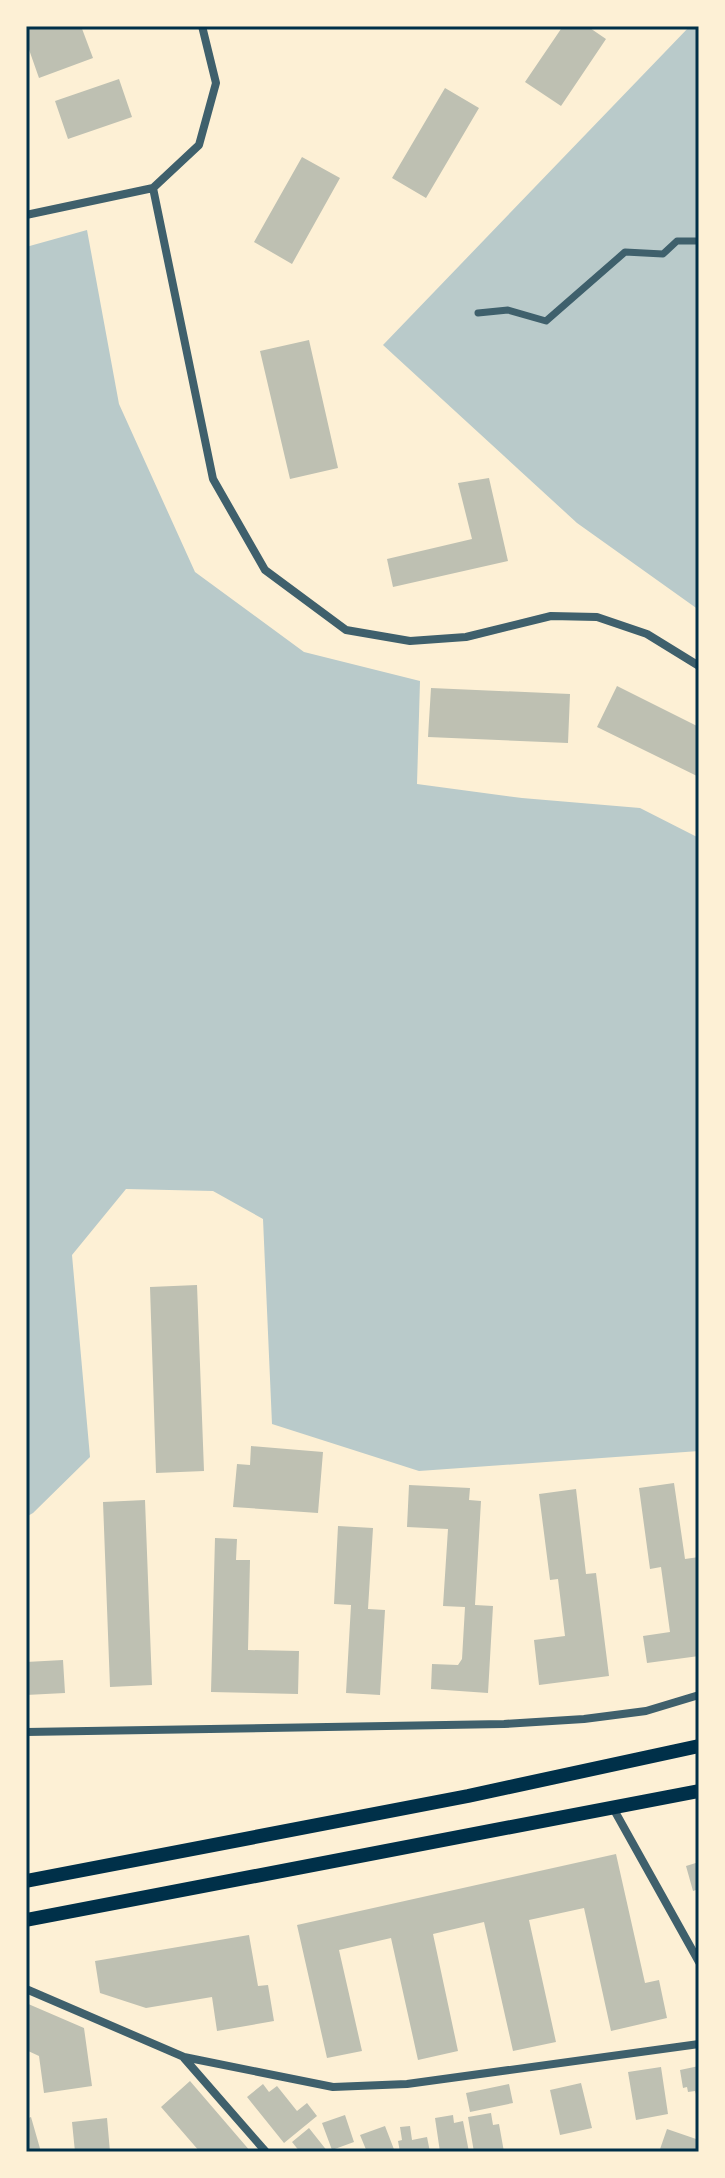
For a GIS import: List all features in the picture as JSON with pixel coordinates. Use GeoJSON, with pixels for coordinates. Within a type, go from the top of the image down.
{"type":"FeatureCollection","features":[{"type":"Feature","properties":{"kind":"main road"},"geometry":{"type":"LineString","coordinates":[[26,1881],[468,1796],[699,1746]]}},
{"type":"Feature","properties":{"kind":"main road"},"geometry":{"type":"LineString","coordinates":[[26,1920],[699,1791]]}},
{"type":"Feature","properties":{"kind":"street"},"geometry":{"type":"LineString","coordinates":[[26,215],[153,188],[199,145],[216,83],[202,26]]}},
{"type":"Feature","properties":{"kind":"street"},"geometry":{"type":"LineString","coordinates":[[153,188],[213,479],[265,570],[346,630],[410,641],[466,637],[551,616],[597,617],[647,634],[699,666]]}},
{"type":"Feature","properties":{"kind":"street"},"geometry":{"type":"LineString","coordinates":[[478,313],[508,310],[546,321],[625,252],[663,254],[677,241],[699,241]]}},
{"type":"Feature","properties":{"kind":"street"},"geometry":{"type":"LineString","coordinates":[[26,1732],[504,1724],[646,1711],[699,1695]]}},
{"type":"Feature","properties":{"kind":"street"},"geometry":{"type":"LineString","coordinates":[[613,1808],[699,1962]]}},
{"type":"Feature","properties":{"kind":"street"},"geometry":{"type":"LineString","coordinates":[[26,1989],[184,2057],[333,2087],[407,2084],[699,2044]]}},
{"type":"Feature","properties":{"kind":"street"},"geometry":{"type":"LineString","coordinates":[[184,2057],[266,2152]]}},
{"type":"Feature","properties":{"kind":"shaded area"},"geometry":{"type":"Polygon","coordinates":[[[690,26],[699,26],[699,610],[577,523],[383,345],[690,26]]]}},
{"type":"Feature","properties":{"kind":"shaded area"},"geometry":{"type":"Polygon","coordinates":[[[87,230],[119,404],[195,572],[304,652],[420,681],[417,784],[522,798],[640,808],[699,838],[699,1451],[419,1471],[272,1424],[263,1219],[213,1191],[126,1189],[72,1255],[90,1457],[26,1517],[26,247],[87,230]]]}},
{"type":"Feature","properties":{"kind":"building"},"geometry":{"type":"Polygon","coordinates":[[[26,26],[81,26],[93,58],[39,78],[26,41],[26,26]]]}},
{"type":"Feature","properties":{"kind":"building"},"geometry":{"type":"Polygon","coordinates":[[[563,26],[587,26],[606,39],[561,106],[525,82],[563,26]]]}},
{"type":"Feature","properties":{"kind":"building"},"geometry":{"type":"Polygon","coordinates":[[[119,79],[132,117],[68,139],[55,101],[119,79]]]}},
{"type":"Feature","properties":{"kind":"building"},"geometry":{"type":"Polygon","coordinates":[[[445,88],[479,108],[426,198],[392,178],[445,88]]]}},
{"type":"Feature","properties":{"kind":"building"},"geometry":{"type":"Polygon","coordinates":[[[302,157],[340,178],[292,264],[254,242],[302,157]]]}},
{"type":"Feature","properties":{"kind":"building"},"geometry":{"type":"Polygon","coordinates":[[[309,340],[338,468],[290,479],[260,351],[309,340]]]}},
{"type":"Feature","properties":{"kind":"building"},"geometry":{"type":"Polygon","coordinates":[[[489,478],[508,561],[393,587],[387,559],[472,539],[458,483],[489,478]]]}},
{"type":"Feature","properties":{"kind":"building"},"geometry":{"type":"Polygon","coordinates":[[[617,686],[699,727],[699,777],[597,727],[617,686]]]}},
{"type":"Feature","properties":{"kind":"building"},"geometry":{"type":"Polygon","coordinates":[[[431,688],[570,694],[568,743],[428,737],[431,688]]]}},
{"type":"Feature","properties":{"kind":"building"},"geometry":{"type":"Polygon","coordinates":[[[197,1285],[204,1471],[156,1473],[150,1287],[197,1285]]]}},
{"type":"Feature","properties":{"kind":"building"},"geometry":{"type":"Polygon","coordinates":[[[251,1446],[323,1452],[318,1513],[233,1507],[237,1464],[250,1465],[251,1446]]]}},
{"type":"Feature","properties":{"kind":"building"},"geometry":{"type":"Polygon","coordinates":[[[674,1483],[685,1559],[699,1557],[699,1656],[647,1663],[643,1636],[670,1632],[661,1567],[650,1569],[639,1488],[674,1483]]]}},
{"type":"Feature","properties":{"kind":"building"},"geometry":{"type":"Polygon","coordinates":[[[409,1485],[470,1488],[469,1500],[481,1501],[475,1605],[493,1606],[488,1693],[431,1689],[432,1664],[458,1665],[462,1659],[465,1607],[443,1606],[448,1529],[407,1527],[409,1485]]]}},
{"type":"Feature","properties":{"kind":"building"},"geometry":{"type":"Polygon","coordinates":[[[576,1489],[586,1574],[596,1573],[609,1676],[539,1685],[534,1640],[565,1636],[558,1579],[550,1580],[539,1494],[576,1489]]]}},
{"type":"Feature","properties":{"kind":"building"},"geometry":{"type":"Polygon","coordinates":[[[145,1500],[152,1685],[110,1687],[103,1502],[145,1500]]]}},
{"type":"Feature","properties":{"kind":"building"},"geometry":{"type":"Polygon","coordinates":[[[338,1526],[373,1528],[368,1609],[385,1610],[380,1695],[346,1693],[351,1605],[334,1604],[338,1526]]]}},
{"type":"Feature","properties":{"kind":"building"},"geometry":{"type":"Polygon","coordinates":[[[215,1538],[237,1539],[236,1560],[250,1560],[248,1650],[299,1651],[298,1694],[211,1692],[215,1538]]]}},
{"type":"Feature","properties":{"kind":"building"},"geometry":{"type":"Polygon","coordinates":[[[63,1660],[65,1693],[26,1695],[26,1662],[63,1660]]]}},
{"type":"Feature","properties":{"kind":"building"},"geometry":{"type":"Polygon","coordinates":[[[616,1854],[645,1983],[659,1980],[667,2018],[611,2031],[584,1908],[529,1920],[556,2042],[513,2051],[484,1922],[433,1934],[458,2051],[418,2060],[391,1938],[339,1950],[362,2051],[327,2058],[297,1925],[616,1854]]]}},
{"type":"Feature","properties":{"kind":"building"},"geometry":{"type":"Polygon","coordinates":[[[699,1862],[699,1889],[693,1891],[686,1866],[699,1862]]]}},
{"type":"Feature","properties":{"kind":"building"},"geometry":{"type":"Polygon","coordinates":[[[249,1935],[258,1986],[268,1985],[274,2021],[217,2031],[212,1997],[146,2008],[100,1993],[95,1961],[249,1935]]]}},
{"type":"Feature","properties":{"kind":"building"},"geometry":{"type":"Polygon","coordinates":[[[26,2003],[84,2028],[92,2086],[44,2093],[39,2056],[26,2050],[26,2003]]]}},
{"type":"Feature","properties":{"kind":"building"},"geometry":{"type":"Polygon","coordinates":[[[699,2066],[698,2100],[695,2091],[688,2092],[687,2087],[683,2088],[680,2070],[699,2066]]]}},
{"type":"Feature","properties":{"kind":"building"},"geometry":{"type":"Polygon","coordinates":[[[661,2067],[668,2114],[636,2120],[628,2072],[661,2067]]]}},
{"type":"Feature","properties":{"kind":"building"},"geometry":{"type":"Polygon","coordinates":[[[190,2081],[251,2152],[200,2152],[161,2107],[190,2081]]]}},
{"type":"Feature","properties":{"kind":"building"},"geometry":{"type":"Polygon","coordinates":[[[581,2083],[592,2128],[560,2135],[550,2090],[581,2083]]]}},
{"type":"Feature","properties":{"kind":"building"},"geometry":{"type":"Polygon","coordinates":[[[263,2084],[269,2092],[277,2086],[297,2111],[307,2103],[317,2116],[284,2143],[247,2097],[263,2084]]]}},
{"type":"Feature","properties":{"kind":"building"},"geometry":{"type":"Polygon","coordinates":[[[509,2084],[513,2103],[470,2112],[466,2093],[509,2084]]]}},
{"type":"Feature","properties":{"kind":"building"},"geometry":{"type":"Polygon","coordinates":[[[491,2113],[493,2125],[499,2124],[504,2152],[474,2152],[468,2117],[491,2113]]]}},
{"type":"Feature","properties":{"kind":"building"},"geometry":{"type":"Polygon","coordinates":[[[345,2115],[354,2142],[332,2150],[322,2123],[345,2115]]]}},
{"type":"Feature","properties":{"kind":"building"},"geometry":{"type":"Polygon","coordinates":[[[453,2115],[454,2123],[463,2121],[469,2152],[440,2152],[435,2118],[453,2115]]]}},
{"type":"Feature","properties":{"kind":"building"},"geometry":{"type":"Polygon","coordinates":[[[31,2117],[41,2152],[26,2152],[26,2119],[31,2117]]]}},
{"type":"Feature","properties":{"kind":"building"},"geometry":{"type":"Polygon","coordinates":[[[107,2118],[110,2152],[75,2152],[72,2122],[107,2118]]]}},
{"type":"Feature","properties":{"kind":"building"},"geometry":{"type":"Polygon","coordinates":[[[385,2126],[395,2152],[367,2152],[360,2135],[385,2126]]]}},
{"type":"Feature","properties":{"kind":"building"},"geometry":{"type":"Polygon","coordinates":[[[410,2126],[412,2140],[427,2137],[430,2152],[400,2152],[400,2127],[410,2126]]]}},
{"type":"Feature","properties":{"kind":"building"},"geometry":{"type":"Polygon","coordinates":[[[309,2128],[328,2152],[300,2152],[292,2142],[309,2128]]]}},
{"type":"Feature","properties":{"kind":"building"},"geometry":{"type":"Polygon","coordinates":[[[667,2129],[699,2140],[699,2152],[659,2152],[667,2129]]]}}]}
